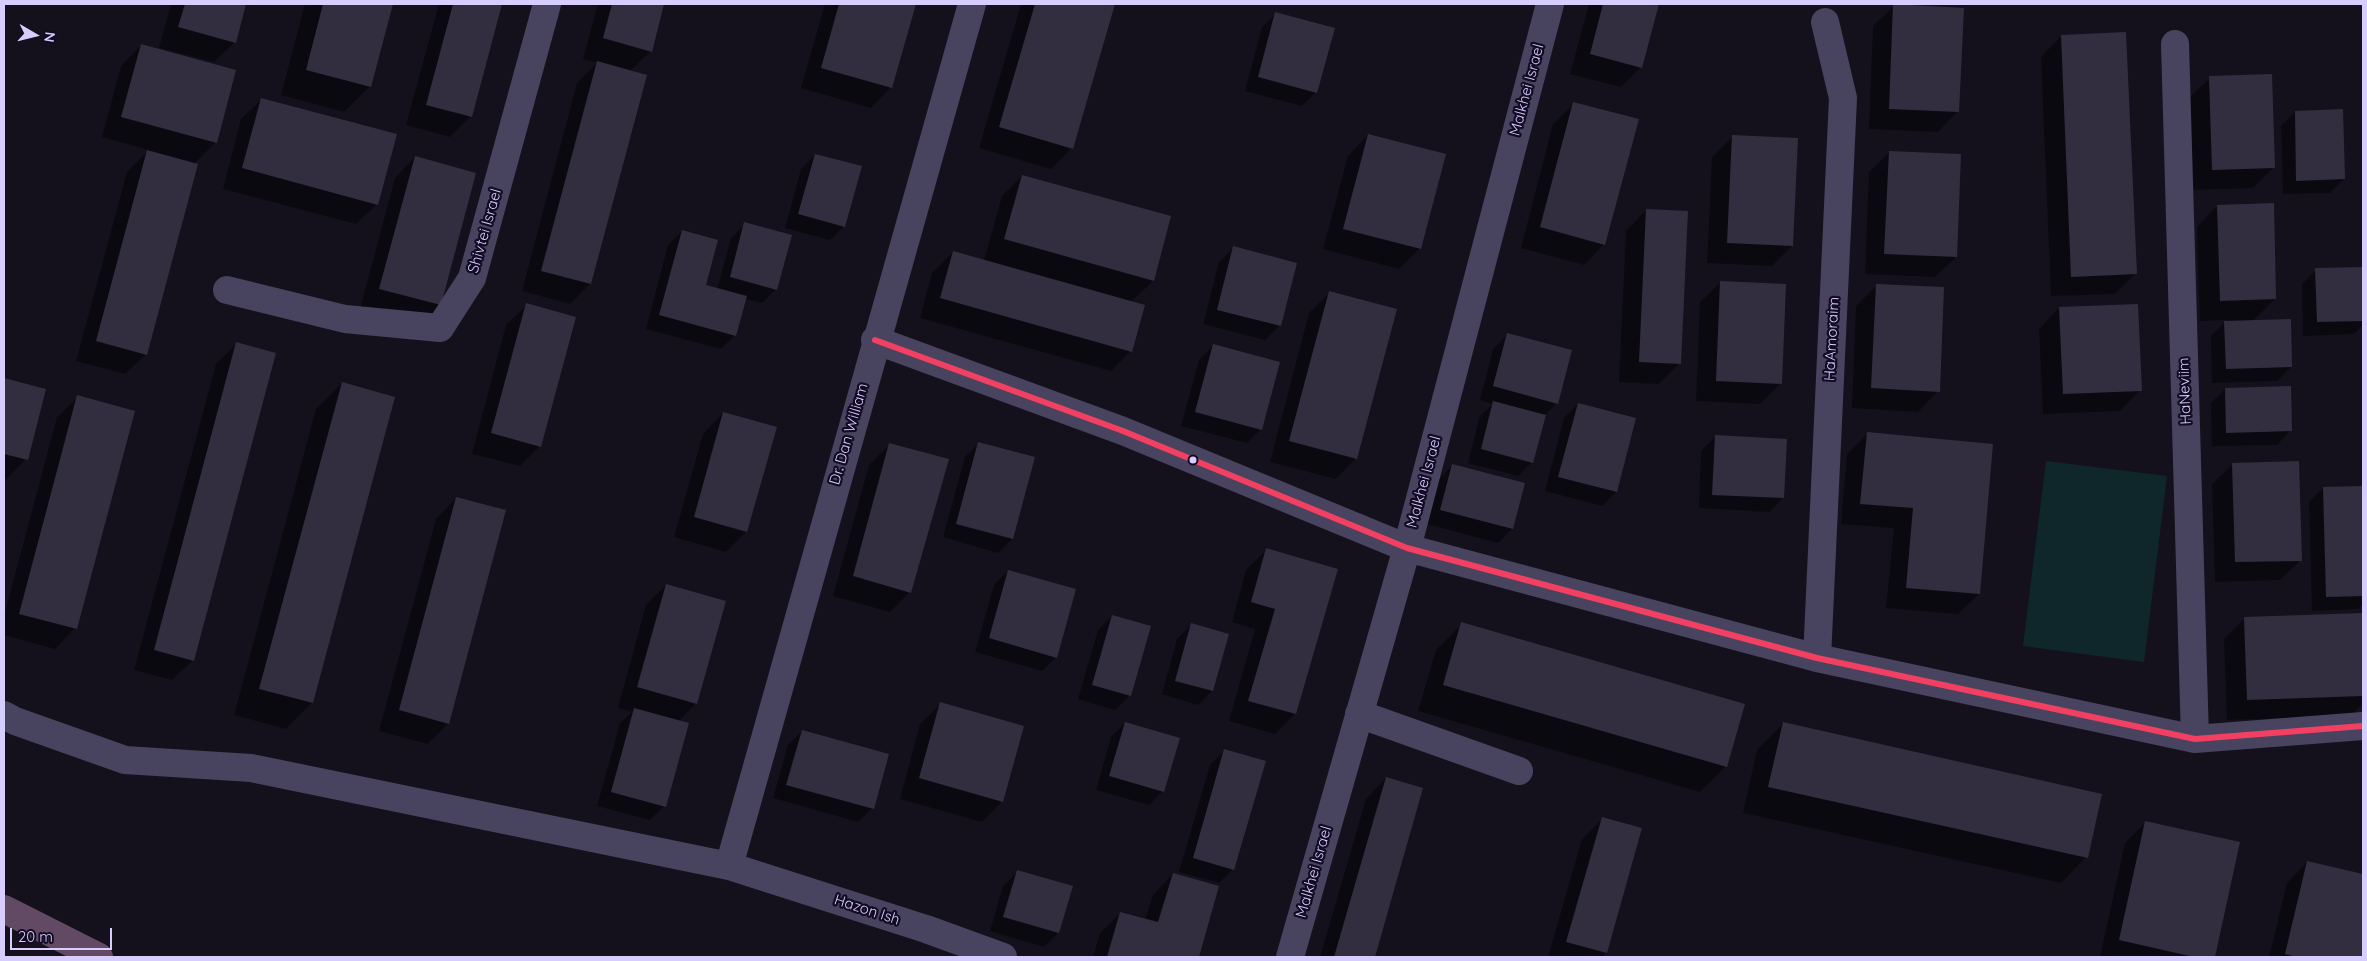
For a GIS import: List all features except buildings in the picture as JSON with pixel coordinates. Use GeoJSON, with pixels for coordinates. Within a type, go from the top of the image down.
{"type":"FeatureCollection","features":[{"type":"Feature","properties":{"kind":"highway"},"geometry":{"type":"LineString","coordinates":[[4,909],[99,957]]}},
{"type":"Feature","properties":{"kind":"street","name":"Shivtei Israel"},"geometry":{"type":"LineString","coordinates":[[227,290],[345,319],[440,328],[472,278],[547,4]]}},
{"type":"Feature","properties":{"kind":"street","name":"Dr. Dan William"},"geometry":{"type":"LineString","coordinates":[[729,866],[875,340],[972,4]]}},
{"type":"Feature","properties":{"kind":"street","name":"Malkhei Israel"},"geometry":{"type":"LineString","coordinates":[[1290,957],[1407,548],[1550,4]]}},
{"type":"Feature","properties":{"kind":"street","name":"HaAmoraim"},"geometry":{"type":"LineString","coordinates":[[1817,658],[1843,98],[1825,22]]}},
{"type":"Feature","properties":{"kind":"street","name":"HaNeviim"},"geometry":{"type":"LineString","coordinates":[[2175,44],[2195,739]]}},
{"type":"Feature","properties":{"kind":"street"},"geometry":{"type":"LineString","coordinates":[[875,340],[1123,431],[1407,548],[1817,658],[2195,739],[2363,726]]}},
{"type":"Feature","properties":{"kind":"street"},"geometry":{"type":"LineString","coordinates":[[1359,714],[1519,770]]}},
{"type":"Feature","properties":{"kind":"street","name":"Hazon Ish"},"geometry":{"type":"LineString","coordinates":[[4,715],[15,721],[125,760],[252,768],[729,866],[926,929],[1003,957]]}},
{"type":"Feature","properties":{"kind":"green space"},"geometry":{"type":"Polygon","coordinates":[[[2046,461],[2167,476],[2144,662],[2023,646],[2046,461]]]}},
{"type":"Feature","properties":{"kind":"transit line"},"geometry":{"type":"LineString","coordinates":[[875,340],[1123,431],[1407,548],[1817,658],[2195,739],[2363,726]]}}]}
